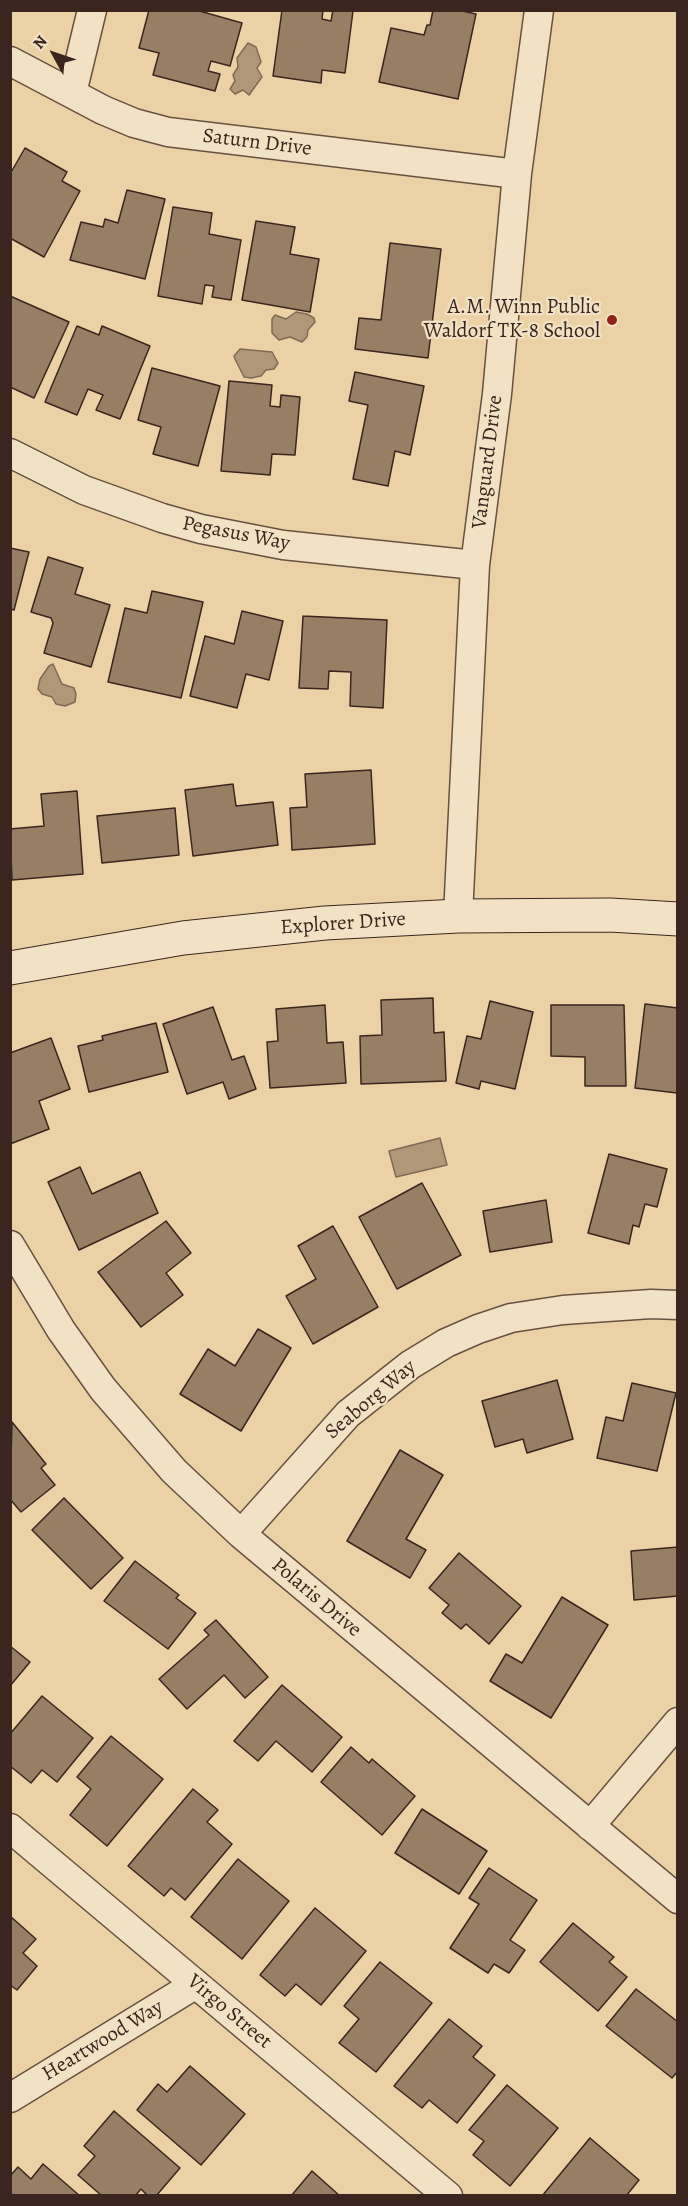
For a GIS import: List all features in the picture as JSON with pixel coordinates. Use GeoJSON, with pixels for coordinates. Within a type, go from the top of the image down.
{"type":"FeatureCollection","features":[{"type":"Feature","properties":{"kind":"street"},"geometry":{"type":"LineString","coordinates":[[72,93],[92,10]]}},
{"type":"Feature","properties":{"kind":"street","name":"Vanguard Drive"},"geometry":{"type":"LineString","coordinates":[[458,916],[475,565],[497,394],[517,174],[539,10]]}},
{"type":"Feature","properties":{"kind":"street","name":"Saturn Drive"},"geometry":{"type":"LineString","coordinates":[[10,61],[103,110],[134,123],[168,132],[517,174]]}},
{"type":"Feature","properties":{"kind":"street","name":"Pegasus Way"},"geometry":{"type":"LineString","coordinates":[[10,453],[84,490],[162,518],[201,529],[283,545],[475,565]]}},
{"type":"Feature","properties":{"kind":"street","name":"Explorer Drive"},"geometry":{"type":"LineString","coordinates":[[10,968],[183,938],[325,923],[458,916],[610,915],[678,919]]}},
{"type":"Feature","properties":{"kind":"street","name":"Polaris Drive"},"geometry":{"type":"LineString","coordinates":[[10,1245],[61,1330],[103,1389],[174,1471],[241,1534],[678,1899]]}},
{"type":"Feature","properties":{"kind":"street","name":"Seaborg Way"},"geometry":{"type":"LineString","coordinates":[[241,1534],[348,1414],[410,1365],[446,1343],[511,1318],[563,1310],[651,1304],[678,1305]]}},
{"type":"Feature","properties":{"kind":"street"},"geometry":{"type":"LineString","coordinates":[[590,1826],[678,1722]]}},
{"type":"Feature","properties":{"kind":"street","name":"Virgo Street"},"geometry":{"type":"LineString","coordinates":[[10,1828],[448,2196]]}},
{"type":"Feature","properties":{"kind":"street","name":"Heartwood Way"},"geometry":{"type":"LineString","coordinates":[[10,2098],[196,1984]]}},
{"type":"Feature","properties":{"kind":"shaded area"},"geometry":{"type":"Polygon","coordinates":[[[248,43],[256,47],[261,62],[257,68],[262,77],[249,95],[243,90],[235,94],[230,89],[235,81],[233,75],[238,67],[237,58],[248,43]]]}},
{"type":"Feature","properties":{"kind":"shaded area"},"geometry":{"type":"Polygon","coordinates":[[[296,312],[314,318],[315,322],[308,330],[307,337],[302,342],[290,337],[279,340],[272,333],[272,319],[275,315],[286,319],[296,312]]]}},
{"type":"Feature","properties":{"kind":"shaded area"},"geometry":{"type":"Polygon","coordinates":[[[240,349],[272,352],[278,363],[274,369],[266,370],[261,376],[244,377],[234,356],[240,349]]]}},
{"type":"Feature","properties":{"kind":"shaded area"},"geometry":{"type":"Polygon","coordinates":[[[53,664],[62,684],[74,688],[75,702],[65,706],[56,704],[52,697],[42,694],[38,689],[40,679],[53,664]]]}},
{"type":"Feature","properties":{"kind":"shaded area"},"geometry":{"type":"Polygon","coordinates":[[[440,1138],[447,1165],[396,1177],[389,1151],[440,1138]]]}},
{"type":"Feature","properties":{"kind":"building"},"geometry":{"type":"Polygon","coordinates":[[[149,10],[196,10],[242,23],[230,66],[211,61],[208,71],[220,74],[215,91],[153,75],[159,53],[139,48],[149,10]]]}},
{"type":"Feature","properties":{"kind":"building"},"geometry":{"type":"Polygon","coordinates":[[[282,10],[323,10],[322,19],[331,21],[333,10],[353,11],[345,73],[322,70],[321,83],[273,76],[282,10]]]}},
{"type":"Feature","properties":{"kind":"building"},"geometry":{"type":"Polygon","coordinates":[[[433,10],[458,10],[476,14],[458,99],[379,82],[391,28],[424,35],[427,25],[430,25],[433,10]]]}},
{"type":"Feature","properties":{"kind":"building"},"geometry":{"type":"Polygon","coordinates":[[[25,148],[67,172],[62,181],[80,191],[44,257],[10,238],[10,174],[25,148]]]}},
{"type":"Feature","properties":{"kind":"building"},"geometry":{"type":"Polygon","coordinates":[[[127,190],[165,199],[145,279],[70,260],[81,222],[103,227],[105,219],[118,223],[127,190]]]}},
{"type":"Feature","properties":{"kind":"building"},"geometry":{"type":"Polygon","coordinates":[[[173,207],[212,213],[209,234],[241,240],[231,300],[212,297],[214,286],[205,285],[202,304],[158,296],[173,207]]]}},
{"type":"Feature","properties":{"kind":"building"},"geometry":{"type":"Polygon","coordinates":[[[256,221],[295,227],[290,254],[319,259],[310,312],[242,300],[256,221]]]}},
{"type":"Feature","properties":{"kind":"building"},"geometry":{"type":"Polygon","coordinates":[[[390,243],[441,249],[428,358],[355,349],[359,318],[381,320],[390,243]]]}},
{"type":"Feature","properties":{"kind":"building"},"geometry":{"type":"Polygon","coordinates":[[[10,296],[69,322],[34,398],[10,387],[10,296]]]}},
{"type":"Feature","properties":{"kind":"building"},"geometry":{"type":"Polygon","coordinates":[[[77,326],[99,335],[102,326],[150,346],[120,419],[96,410],[103,395],[88,389],[77,415],[45,402],[77,326]]]}},
{"type":"Feature","properties":{"kind":"building"},"geometry":{"type":"Polygon","coordinates":[[[152,368],[220,386],[198,466],[153,454],[161,427],[138,420],[152,368]]]}},
{"type":"Feature","properties":{"kind":"building"},"geometry":{"type":"Polygon","coordinates":[[[355,372],[424,386],[410,455],[395,451],[388,486],[353,479],[368,405],[349,401],[355,372]]]}},
{"type":"Feature","properties":{"kind":"building"},"geometry":{"type":"Polygon","coordinates":[[[229,381],[272,385],[270,406],[280,407],[281,395],[300,397],[295,455],[272,454],[270,475],[221,471],[229,381]]]}},
{"type":"Feature","properties":{"kind":"building"},"geometry":{"type":"Polygon","coordinates":[[[10,548],[29,552],[14,610],[10,609],[10,548]]]}},
{"type":"Feature","properties":{"kind":"building"},"geometry":{"type":"Polygon","coordinates":[[[48,557],[83,568],[75,594],[110,605],[91,667],[44,653],[53,623],[51,618],[31,612],[48,557]]]}},
{"type":"Feature","properties":{"kind":"building"},"geometry":{"type":"Polygon","coordinates":[[[152,591],[203,602],[181,698],[108,682],[125,608],[147,613],[152,591]]]}},
{"type":"Feature","properties":{"kind":"building"},"geometry":{"type":"Polygon","coordinates":[[[242,611],[283,621],[269,680],[246,674],[237,708],[190,696],[205,636],[234,644],[242,611]]]}},
{"type":"Feature","properties":{"kind":"building"},"geometry":{"type":"Polygon","coordinates":[[[303,616],[387,620],[383,708],[350,706],[351,672],[329,671],[328,689],[299,688],[303,616]]]}},
{"type":"Feature","properties":{"kind":"building"},"geometry":{"type":"Polygon","coordinates":[[[371,770],[375,844],[292,850],[290,808],[307,807],[305,774],[371,770]]]}},
{"type":"Feature","properties":{"kind":"building"},"geometry":{"type":"Polygon","coordinates":[[[233,784],[236,806],[273,802],[278,845],[193,856],[185,790],[233,784]]]}},
{"type":"Feature","properties":{"kind":"building"},"geometry":{"type":"Polygon","coordinates":[[[77,791],[83,874],[12,880],[10,829],[44,826],[41,794],[77,791]]]}},
{"type":"Feature","properties":{"kind":"building"},"geometry":{"type":"Polygon","coordinates":[[[175,808],[179,855],[102,863],[97,816],[175,808]]]}},
{"type":"Feature","properties":{"kind":"building"},"geometry":{"type":"Polygon","coordinates":[[[433,998],[434,1033],[444,1032],[446,1081],[361,1084],[360,1036],[382,1035],[381,1000],[433,998]]]}},
{"type":"Feature","properties":{"kind":"building"},"geometry":{"type":"Polygon","coordinates":[[[490,1001],[533,1012],[515,1089],[481,1081],[479,1089],[456,1083],[467,1036],[481,1039],[490,1001]]]}},
{"type":"Feature","properties":{"kind":"building"},"geometry":{"type":"Polygon","coordinates":[[[645,1004],[678,1008],[677,1093],[635,1088],[645,1004]]]}},
{"type":"Feature","properties":{"kind":"building"},"geometry":{"type":"Polygon","coordinates":[[[325,1005],[327,1043],[343,1042],[346,1083],[270,1088],[267,1042],[278,1041],[276,1009],[325,1005]]]}},
{"type":"Feature","properties":{"kind":"building"},"geometry":{"type":"Polygon","coordinates":[[[551,1005],[624,1005],[626,1086],[585,1086],[585,1057],[551,1056],[551,1005]]]}},
{"type":"Feature","properties":{"kind":"building"},"geometry":{"type":"Polygon","coordinates":[[[213,1007],[232,1060],[244,1056],[256,1089],[229,1099],[223,1082],[187,1094],[163,1024],[213,1007]]]}},
{"type":"Feature","properties":{"kind":"building"},"geometry":{"type":"Polygon","coordinates":[[[156,1023],[168,1072],[89,1092],[78,1046],[103,1040],[102,1036],[156,1023]]]}},
{"type":"Feature","properties":{"kind":"building"},"geometry":{"type":"Polygon","coordinates":[[[51,1038],[70,1089],[39,1101],[49,1129],[10,1144],[10,1053],[51,1038]]]}},
{"type":"Feature","properties":{"kind":"building"},"geometry":{"type":"Polygon","coordinates":[[[609,1154],[667,1169],[657,1207],[645,1204],[639,1227],[633,1225],[629,1244],[588,1233],[609,1154]]]}},
{"type":"Feature","properties":{"kind":"building"},"geometry":{"type":"Polygon","coordinates":[[[80,1167],[92,1194],[140,1172],[158,1213],[79,1250],[48,1182],[80,1167]]]}},
{"type":"Feature","properties":{"kind":"building"},"geometry":{"type":"Polygon","coordinates":[[[422,1183],[461,1255],[397,1289],[359,1217],[422,1183]]]}},
{"type":"Feature","properties":{"kind":"building"},"geometry":{"type":"Polygon","coordinates":[[[546,1200],[552,1242],[490,1252],[483,1211],[546,1200]]]}},
{"type":"Feature","properties":{"kind":"building"},"geometry":{"type":"Polygon","coordinates":[[[166,1221],[191,1253],[166,1273],[183,1295],[141,1327],[98,1272],[166,1221]]]}},
{"type":"Feature","properties":{"kind":"building"},"geometry":{"type":"Polygon","coordinates":[[[333,1226],[378,1307],[313,1344],[286,1296],[316,1279],[298,1246],[333,1226]]]}},
{"type":"Feature","properties":{"kind":"building"},"geometry":{"type":"Polygon","coordinates":[[[258,1329],[291,1348],[241,1431],[180,1394],[208,1349],[235,1366],[258,1329]]]}},
{"type":"Feature","properties":{"kind":"building"},"geometry":{"type":"Polygon","coordinates":[[[557,1380],[573,1439],[527,1453],[523,1439],[495,1447],[482,1401],[557,1380]]]}},
{"type":"Feature","properties":{"kind":"building"},"geometry":{"type":"Polygon","coordinates":[[[632,1383],[676,1393],[657,1471],[597,1458],[606,1417],[623,1421],[632,1383]]]}},
{"type":"Feature","properties":{"kind":"building"},"geometry":{"type":"Polygon","coordinates":[[[12,1422],[46,1464],[41,1468],[55,1485],[21,1512],[10,1499],[12,1422]]]}},
{"type":"Feature","properties":{"kind":"building"},"geometry":{"type":"Polygon","coordinates":[[[400,1450],[443,1475],[406,1539],[426,1550],[410,1578],[347,1541],[400,1450]]]}},
{"type":"Feature","properties":{"kind":"building"},"geometry":{"type":"Polygon","coordinates":[[[64,1498],[123,1558],[91,1589],[32,1530],[64,1498]]]}},
{"type":"Feature","properties":{"kind":"building"},"geometry":{"type":"Polygon","coordinates":[[[678,1547],[678,1596],[634,1600],[631,1551],[678,1547]]]}},
{"type":"Feature","properties":{"kind":"building"},"geometry":{"type":"Polygon","coordinates":[[[459,1553],[521,1606],[489,1644],[466,1624],[461,1629],[442,1613],[449,1605],[429,1588],[459,1553]]]}},
{"type":"Feature","properties":{"kind":"building"},"geometry":{"type":"Polygon","coordinates":[[[135,1561],[179,1595],[176,1598],[196,1613],[168,1649],[104,1601],[135,1561]]]}},
{"type":"Feature","properties":{"kind":"building"},"geometry":{"type":"Polygon","coordinates":[[[562,1597],[608,1625],[551,1718],[490,1681],[506,1654],[522,1663],[562,1597]]]}},
{"type":"Feature","properties":{"kind":"building"},"geometry":{"type":"Polygon","coordinates":[[[216,1620],[268,1677],[245,1698],[224,1675],[187,1709],[159,1679],[209,1635],[204,1630],[216,1620]]]}},
{"type":"Feature","properties":{"kind":"building"},"geometry":{"type":"Polygon","coordinates":[[[10,1646],[30,1662],[10,1686],[10,1646]]]}},
{"type":"Feature","properties":{"kind":"building"},"geometry":{"type":"Polygon","coordinates":[[[282,1685],[342,1737],[312,1772],[276,1741],[258,1761],[234,1741],[282,1685]]]}},
{"type":"Feature","properties":{"kind":"building"},"geometry":{"type":"Polygon","coordinates":[[[42,1696],[93,1738],[57,1782],[42,1770],[31,1783],[10,1766],[10,1734],[42,1696]]]}},
{"type":"Feature","properties":{"kind":"building"},"geometry":{"type":"Polygon","coordinates":[[[111,1736],[163,1779],[107,1846],[70,1815],[91,1789],[77,1777],[111,1736]]]}},
{"type":"Feature","properties":{"kind":"building"},"geometry":{"type":"Polygon","coordinates":[[[351,1747],[369,1763],[372,1759],[415,1796],[382,1835],[321,1782],[351,1747]]]}},
{"type":"Feature","properties":{"kind":"building"},"geometry":{"type":"Polygon","coordinates":[[[193,1789],[218,1810],[207,1822],[232,1844],[185,1900],[171,1888],[164,1896],[128,1866],[193,1789]]]}},
{"type":"Feature","properties":{"kind":"building"},"geometry":{"type":"Polygon","coordinates":[[[422,1809],[487,1851],[459,1894],[395,1853],[422,1809]]]}},
{"type":"Feature","properties":{"kind":"building"},"geometry":{"type":"Polygon","coordinates":[[[238,1859],[289,1901],[242,1959],[191,1917],[238,1859]]]}},
{"type":"Feature","properties":{"kind":"building"},"geometry":{"type":"Polygon","coordinates":[[[489,1868],[537,1900],[510,1940],[525,1950],[509,1973],[494,1964],[488,1973],[450,1948],[479,1904],[469,1898],[489,1868]]]}},
{"type":"Feature","properties":{"kind":"building"},"geometry":{"type":"Polygon","coordinates":[[[315,1908],[366,1951],[321,2005],[296,1984],[285,1996],[260,1975],[315,1908]]]}},
{"type":"Feature","properties":{"kind":"building"},"geometry":{"type":"Polygon","coordinates":[[[10,1916],[36,1939],[23,1953],[37,1966],[17,1990],[10,1985],[10,1916]]]}},
{"type":"Feature","properties":{"kind":"building"},"geometry":{"type":"Polygon","coordinates":[[[573,1923],[614,1957],[609,1962],[627,1977],[598,2011],[540,1962],[573,1923]]]}},
{"type":"Feature","properties":{"kind":"building"},"geometry":{"type":"Polygon","coordinates":[[[380,1962],[432,2003],[376,2072],[339,2043],[359,2019],[344,2006],[380,1962]]]}},
{"type":"Feature","properties":{"kind":"building"},"geometry":{"type":"Polygon","coordinates":[[[636,1989],[678,2022],[678,2071],[672,2078],[606,2026],[636,1989]]]}},
{"type":"Feature","properties":{"kind":"building"},"geometry":{"type":"Polygon","coordinates":[[[449,2019],[482,2046],[473,2057],[495,2075],[457,2123],[429,2100],[422,2108],[394,2086],[449,2019]]]}},
{"type":"Feature","properties":{"kind":"building"},"geometry":{"type":"Polygon","coordinates":[[[190,2066],[245,2114],[201,2165],[137,2110],[158,2084],[167,2092],[190,2066]]]}},
{"type":"Feature","properties":{"kind":"building"},"geometry":{"type":"Polygon","coordinates":[[[507,2085],[558,2128],[510,2186],[473,2155],[484,2141],[469,2130],[507,2085]]]}},
{"type":"Feature","properties":{"kind":"building"},"geometry":{"type":"Polygon","coordinates":[[[114,2111],[180,2168],[156,2196],[148,2196],[141,2189],[135,2196],[102,2196],[78,2175],[95,2156],[84,2146],[114,2111]]]}},
{"type":"Feature","properties":{"kind":"building"},"geometry":{"type":"Polygon","coordinates":[[[590,2138],[639,2180],[626,2196],[542,2196],[590,2138]]]}},
{"type":"Feature","properties":{"kind":"building"},"geometry":{"type":"Polygon","coordinates":[[[43,2164],[80,2196],[10,2196],[10,2176],[18,2167],[31,2179],[43,2164]]]}},
{"type":"Feature","properties":{"kind":"building"},"geometry":{"type":"Polygon","coordinates":[[[312,2171],[340,2196],[291,2196],[312,2171]]]}},
{"type":"Feature","properties":{"kind":"place","name":"A.M. Winn Public Waldorf TK-8 School"},"geometry":{"type":"Point","coordinates":[612,320]}}]}
